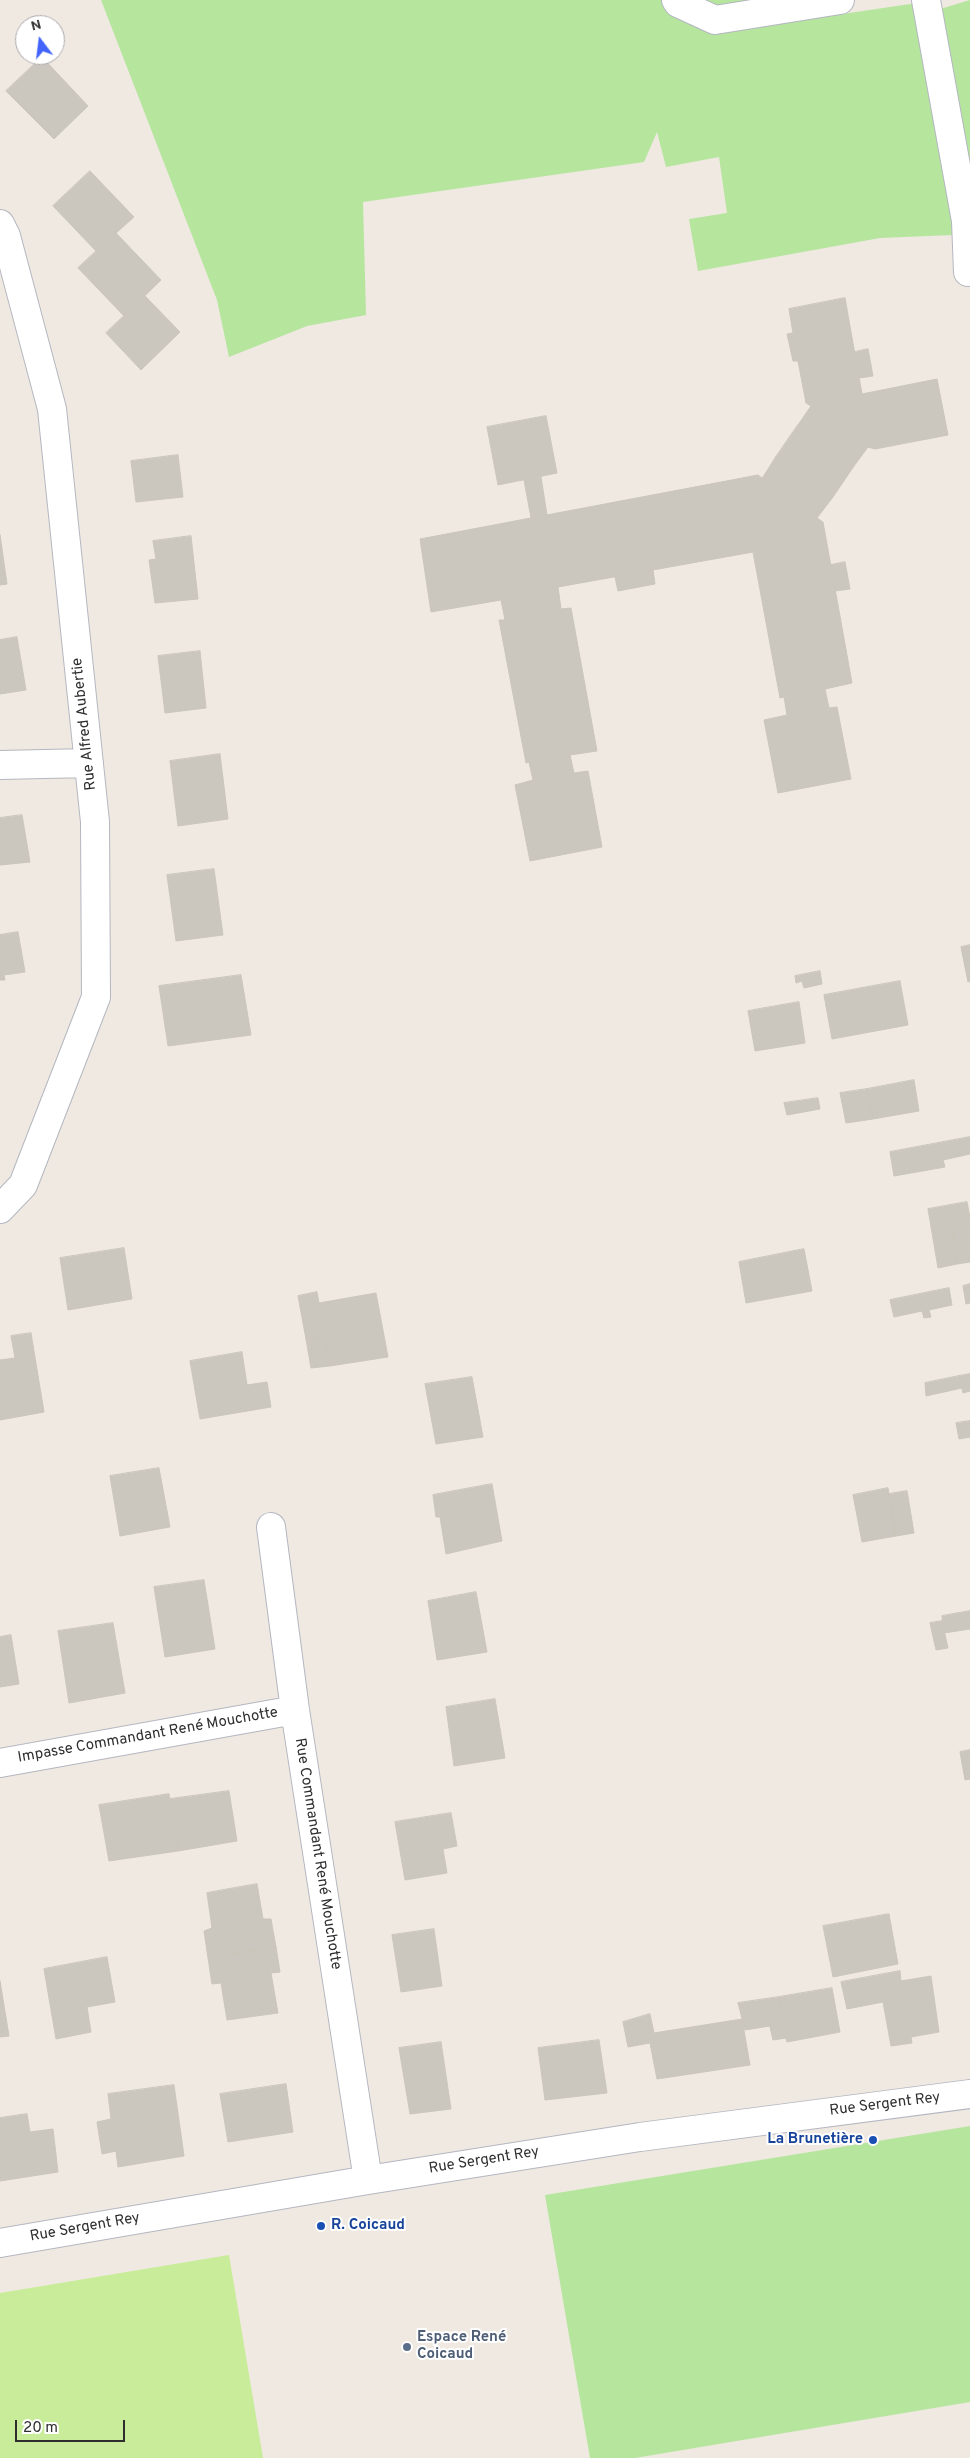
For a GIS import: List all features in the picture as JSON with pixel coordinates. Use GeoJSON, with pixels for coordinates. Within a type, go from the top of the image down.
{"type":"FeatureCollection","features":[{"type":"Feature","properties":{"kind":"street"},"geometry":{"type":"LineString","coordinates":[[676,0],[678,3],[715,20],[840,0]]}},
{"type":"Feature","properties":{"kind":"street"},"geometry":{"type":"LineString","coordinates":[[926,0],[966,221],[968,272]]}},
{"type":"Feature","properties":{"kind":"street","name":"Rue Alfred Aubertie"},"geometry":{"type":"LineString","coordinates":[[0,224],[6,236],[52,410],[95,822],[96,997],[23,1185],[0,1209]]}},
{"type":"Feature","properties":{"kind":"street"},"geometry":{"type":"LineString","coordinates":[[0,765],[89,763]]}},
{"type":"Feature","properties":{"kind":"street","name":"Rue Commandant René Mouchotte"},"geometry":{"type":"LineString","coordinates":[[271,1527],[295,1710],[368,2180]]}},
{"type":"Feature","properties":{"kind":"street","name":"Impasse Commandant René Mouchotte"},"geometry":{"type":"LineString","coordinates":[[0,1763],[295,1710]]}},
{"type":"Feature","properties":{"kind":"street","name":"Rue Sergent Rey"},"geometry":{"type":"LineString","coordinates":[[0,2243],[368,2180],[640,2137],[970,2094]]}},
{"type":"Feature","properties":{"kind":"green space"},"geometry":{"type":"Polygon","coordinates":[[[101,0],[663,0],[680,19],[721,32],[917,3],[957,218],[952,235],[880,238],[698,271],[689,219],[727,213],[719,157],[666,167],[657,132],[644,162],[363,202],[366,315],[307,326],[229,357],[217,300],[101,0]]]}},
{"type":"Feature","properties":{"kind":"green space"},"geometry":{"type":"Polygon","coordinates":[[[690,0],[778,0],[717,12],[690,0]]]}},
{"type":"Feature","properties":{"kind":"green space"},"geometry":{"type":"Polygon","coordinates":[[[970,0],[970,199],[937,10],[970,0]]]}},
{"type":"Feature","properties":{"kind":"green space"},"geometry":{"type":"Polygon","coordinates":[[[970,2126],[970,2402],[635,2458],[590,2458],[545,2195],[970,2126]]]}},
{"type":"Feature","properties":{"kind":"green space"},"geometry":{"type":"Polygon","coordinates":[[[229,2255],[263,2458],[0,2458],[0,2293],[229,2255]]]}},
{"type":"Feature","properties":{"kind":"building"},"geometry":{"type":"Polygon","coordinates":[[[34,65],[50,65],[88,106],[54,139],[6,91],[34,65]]]}},
{"type":"Feature","properties":{"kind":"building"},"geometry":{"type":"Polygon","coordinates":[[[90,171],[134,217],[96,251],[53,206],[90,171]]]}},
{"type":"Feature","properties":{"kind":"building"},"geometry":{"type":"Polygon","coordinates":[[[116,233],[161,280],[124,316],[78,268],[116,233]]]}},
{"type":"Feature","properties":{"kind":"building"},"geometry":{"type":"Polygon","coordinates":[[[145,296],[180,332],[141,370],[106,333],[145,296]]]}},
{"type":"Feature","properties":{"kind":"building"},"geometry":{"type":"Polygon","coordinates":[[[845,298],[862,394],[937,379],[948,435],[875,449],[868,447],[854,466],[798,425],[811,406],[806,403],[798,361],[793,361],[787,334],[793,333],[789,309],[845,298]]]}},
{"type":"Feature","properties":{"kind":"building"},"geometry":{"type":"Polygon","coordinates":[[[868,349],[873,376],[859,378],[855,352],[868,349]]]}},
{"type":"Feature","properties":{"kind":"building"},"geometry":{"type":"Polygon","coordinates":[[[546,416],[557,473],[498,485],[487,427],[546,416]]]}},
{"type":"Feature","properties":{"kind":"building"},"geometry":{"type":"Polygon","coordinates":[[[798,425],[854,466],[833,497],[776,457],[798,425]]]}},
{"type":"Feature","properties":{"kind":"building"},"geometry":{"type":"Polygon","coordinates":[[[178,455],[183,497],[136,502],[131,461],[178,455]]]}},
{"type":"Feature","properties":{"kind":"building"},"geometry":{"type":"Polygon","coordinates":[[[776,457],[833,497],[817,518],[823,522],[852,683],[825,689],[829,708],[837,707],[851,779],[778,793],[764,720],[787,715],[784,697],[780,698],[753,552],[558,587],[561,609],[571,608],[597,751],[570,755],[574,773],[588,771],[602,847],[530,861],[515,785],[533,780],[529,762],[526,763],[499,620],[505,620],[501,600],[431,612],[420,539],[758,475],[762,478],[776,457]]]}},
{"type":"Feature","properties":{"kind":"building"},"geometry":{"type":"Polygon","coordinates":[[[541,477],[547,515],[531,518],[524,480],[541,477]]]}},
{"type":"Feature","properties":{"kind":"building"},"geometry":{"type":"Polygon","coordinates":[[[0,535],[7,584],[0,585],[0,535]]]}},
{"type":"Feature","properties":{"kind":"building"},"geometry":{"type":"Polygon","coordinates":[[[191,536],[198,599],[155,603],[149,560],[156,559],[153,541],[191,536]]]}},
{"type":"Feature","properties":{"kind":"building"},"geometry":{"type":"Polygon","coordinates":[[[845,562],[850,589],[835,591],[831,565],[845,562]]]}},
{"type":"Feature","properties":{"kind":"building"},"geometry":{"type":"Polygon","coordinates":[[[653,570],[655,584],[618,591],[615,577],[653,570]]]}},
{"type":"Feature","properties":{"kind":"building"},"geometry":{"type":"Polygon","coordinates":[[[17,637],[26,690],[0,694],[0,640],[17,637]]]}},
{"type":"Feature","properties":{"kind":"building"},"geometry":{"type":"Polygon","coordinates":[[[200,651],[206,708],[165,713],[158,656],[200,651]]]}},
{"type":"Feature","properties":{"kind":"building"},"geometry":{"type":"Polygon","coordinates":[[[220,754],[228,819],[178,826],[170,761],[220,754]]]}},
{"type":"Feature","properties":{"kind":"building"},"geometry":{"type":"Polygon","coordinates":[[[22,815],[30,862],[0,865],[0,818],[22,815]]]}},
{"type":"Feature","properties":{"kind":"building"},"geometry":{"type":"Polygon","coordinates":[[[214,869],[223,935],[176,941],[167,875],[214,869]]]}},
{"type":"Feature","properties":{"kind":"building"},"geometry":{"type":"Polygon","coordinates":[[[18,932],[25,972],[4,975],[5,980],[0,980],[0,935],[18,932]]]}},
{"type":"Feature","properties":{"kind":"building"},"geometry":{"type":"Polygon","coordinates":[[[970,945],[970,981],[968,982],[961,947],[970,945]]]}},
{"type":"Feature","properties":{"kind":"building"},"geometry":{"type":"Polygon","coordinates":[[[820,971],[822,984],[804,988],[802,981],[796,983],[795,976],[820,971]]]}},
{"type":"Feature","properties":{"kind":"building"},"geometry":{"type":"Polygon","coordinates":[[[241,975],[251,1035],[168,1046],[159,986],[241,975]]]}},
{"type":"Feature","properties":{"kind":"building"},"geometry":{"type":"Polygon","coordinates":[[[900,981],[908,1025],[832,1039],[824,995],[900,981]]]}},
{"type":"Feature","properties":{"kind":"building"},"geometry":{"type":"Polygon","coordinates":[[[799,1002],[805,1043],[755,1051],[748,1011],[799,1002]]]}},
{"type":"Feature","properties":{"kind":"building"},"geometry":{"type":"Polygon","coordinates":[[[914,1080],[919,1111],[873,1119],[867,1089],[914,1080]]]}},
{"type":"Feature","properties":{"kind":"building"},"geometry":{"type":"Polygon","coordinates":[[[867,1089],[873,1119],[846,1123],[840,1093],[867,1089]]]}},
{"type":"Feature","properties":{"kind":"building"},"geometry":{"type":"Polygon","coordinates":[[[818,1098],[820,1109],[787,1115],[784,1103],[818,1098]]]}},
{"type":"Feature","properties":{"kind":"building"},"geometry":{"type":"Polygon","coordinates":[[[970,1137],[970,1154],[943,1160],[945,1167],[894,1176],[890,1152],[970,1137]]]}},
{"type":"Feature","properties":{"kind":"building"},"geometry":{"type":"Polygon","coordinates":[[[967,1202],[970,1218],[951,1222],[957,1264],[938,1268],[928,1209],[967,1202]]]}},
{"type":"Feature","properties":{"kind":"building"},"geometry":{"type":"Polygon","coordinates":[[[970,1218],[970,1262],[957,1264],[951,1222],[970,1218]]]}},
{"type":"Feature","properties":{"kind":"building"},"geometry":{"type":"Polygon","coordinates":[[[124,1248],[132,1299],[68,1310],[60,1258],[124,1248]]]}},
{"type":"Feature","properties":{"kind":"building"},"geometry":{"type":"Polygon","coordinates":[[[804,1249],[812,1291],[746,1303],[739,1262],[804,1249]]]}},
{"type":"Feature","properties":{"kind":"building"},"geometry":{"type":"Polygon","coordinates":[[[970,1284],[970,1303],[966,1304],[963,1286],[970,1284]]]}},
{"type":"Feature","properties":{"kind":"building"},"geometry":{"type":"Polygon","coordinates":[[[949,1288],[952,1305],[929,1310],[931,1317],[924,1318],[922,1311],[894,1317],[890,1300],[949,1288]]]}},
{"type":"Feature","properties":{"kind":"building"},"geometry":{"type":"Polygon","coordinates":[[[317,1292],[319,1303],[376,1293],[388,1357],[330,1366],[324,1337],[306,1339],[298,1296],[317,1292]]]}},
{"type":"Feature","properties":{"kind":"building"},"geometry":{"type":"Polygon","coordinates":[[[31,1333],[44,1412],[0,1420],[0,1360],[15,1358],[11,1336],[31,1333]]]}},
{"type":"Feature","properties":{"kind":"building"},"geometry":{"type":"Polygon","coordinates":[[[324,1337],[330,1366],[311,1368],[306,1339],[324,1337]]]}},
{"type":"Feature","properties":{"kind":"building"},"geometry":{"type":"Polygon","coordinates":[[[242,1352],[247,1385],[267,1382],[271,1407],[200,1419],[190,1361],[242,1352]]]}},
{"type":"Feature","properties":{"kind":"building"},"geometry":{"type":"Polygon","coordinates":[[[970,1374],[970,1391],[963,1393],[959,1376],[970,1374]]]}},
{"type":"Feature","properties":{"kind":"building"},"geometry":{"type":"Polygon","coordinates":[[[959,1376],[962,1388],[926,1396],[925,1383],[959,1376]]]}},
{"type":"Feature","properties":{"kind":"building"},"geometry":{"type":"Polygon","coordinates":[[[472,1377],[483,1437],[436,1444],[425,1384],[472,1377]]]}},
{"type":"Feature","properties":{"kind":"building"},"geometry":{"type":"Polygon","coordinates":[[[970,1421],[970,1437],[959,1439],[956,1423],[970,1421]]]}},
{"type":"Feature","properties":{"kind":"building"},"geometry":{"type":"Polygon","coordinates":[[[159,1468],[170,1527],[120,1536],[110,1476],[159,1468]]]}},
{"type":"Feature","properties":{"kind":"building"},"geometry":{"type":"Polygon","coordinates":[[[492,1484],[502,1541],[446,1554],[440,1517],[436,1517],[433,1495],[492,1484]]]}},
{"type":"Feature","properties":{"kind":"building"},"geometry":{"type":"Polygon","coordinates":[[[888,1488],[896,1536],[862,1542],[853,1495],[888,1488]]]}},
{"type":"Feature","properties":{"kind":"building"},"geometry":{"type":"Polygon","coordinates":[[[907,1491],[914,1533],[896,1536],[889,1494],[907,1491]]]}},
{"type":"Feature","properties":{"kind":"building"},"geometry":{"type":"Polygon","coordinates":[[[204,1580],[215,1649],[165,1657],[154,1587],[204,1580]]]}},
{"type":"Feature","properties":{"kind":"building"},"geometry":{"type":"Polygon","coordinates":[[[476,1592],[487,1652],[437,1660],[428,1601],[476,1592]]]}},
{"type":"Feature","properties":{"kind":"building"},"geometry":{"type":"Polygon","coordinates":[[[970,1611],[970,1629],[944,1633],[942,1616],[970,1611]]]}},
{"type":"Feature","properties":{"kind":"building"},"geometry":{"type":"Polygon","coordinates":[[[942,1621],[948,1648],[936,1650],[930,1623],[942,1621]]]}},
{"type":"Feature","properties":{"kind":"building"},"geometry":{"type":"Polygon","coordinates":[[[113,1623],[125,1693],[69,1703],[58,1631],[113,1623]]]}},
{"type":"Feature","properties":{"kind":"building"},"geometry":{"type":"Polygon","coordinates":[[[11,1635],[19,1684],[0,1687],[0,1637],[11,1635]]]}},
{"type":"Feature","properties":{"kind":"building"},"geometry":{"type":"Polygon","coordinates":[[[495,1699],[505,1758],[454,1766],[446,1707],[495,1699]]]}},
{"type":"Feature","properties":{"kind":"building"},"geometry":{"type":"Polygon","coordinates":[[[970,1750],[970,1779],[965,1780],[960,1752],[970,1750]]]}},
{"type":"Feature","properties":{"kind":"building"},"geometry":{"type":"Polygon","coordinates":[[[229,1791],[237,1841],[178,1851],[170,1799],[229,1791]]]}},
{"type":"Feature","properties":{"kind":"building"},"geometry":{"type":"Polygon","coordinates":[[[169,1794],[178,1851],[109,1861],[99,1805],[169,1794]]]}},
{"type":"Feature","properties":{"kind":"building"},"geometry":{"type":"Polygon","coordinates":[[[451,1813],[457,1846],[443,1849],[447,1873],[405,1880],[395,1822],[451,1813]]]}},
{"type":"Feature","properties":{"kind":"building"},"geometry":{"type":"Polygon","coordinates":[[[257,1884],[263,1919],[271,1919],[276,1947],[208,1958],[204,1931],[212,1928],[207,1893],[257,1884]]]}},
{"type":"Feature","properties":{"kind":"building"},"geometry":{"type":"Polygon","coordinates":[[[889,1914],[898,1964],[833,1977],[823,1926],[889,1914]]]}},
{"type":"Feature","properties":{"kind":"building"},"geometry":{"type":"Polygon","coordinates":[[[434,1929],[442,1986],[401,1992],[392,1935],[434,1929]]]}},
{"type":"Feature","properties":{"kind":"building"},"geometry":{"type":"Polygon","coordinates":[[[276,1947],[280,1972],[271,1973],[278,2013],[227,2020],[221,1983],[212,1984],[208,1958],[276,1947]]]}},
{"type":"Feature","properties":{"kind":"building"},"geometry":{"type":"Polygon","coordinates":[[[107,1957],[115,2002],[87,2007],[91,2032],[56,2039],[44,1969],[107,1957]]]}},
{"type":"Feature","properties":{"kind":"building"},"geometry":{"type":"Polygon","coordinates":[[[900,1971],[901,1981],[931,1976],[939,2032],[911,2037],[912,2043],[891,2046],[883,2002],[847,2009],[841,1982],[900,1971]]]}},
{"type":"Feature","properties":{"kind":"building"},"geometry":{"type":"Polygon","coordinates":[[[0,1981],[9,2036],[0,2037],[0,1981]]]}},
{"type":"Feature","properties":{"kind":"building"},"geometry":{"type":"Polygon","coordinates":[[[832,1988],[840,2032],[787,2042],[786,2038],[773,2040],[768,2018],[781,2014],[779,1997],[832,1988]]]}},
{"type":"Feature","properties":{"kind":"building"},"geometry":{"type":"Polygon","coordinates":[[[779,1997],[781,2014],[768,2018],[770,2026],[745,2030],[738,2003],[779,1997]]]}},
{"type":"Feature","properties":{"kind":"building"},"geometry":{"type":"Polygon","coordinates":[[[650,2014],[654,2033],[742,2019],[750,2065],[657,2079],[650,2043],[628,2047],[623,2022],[650,2014]]]}},
{"type":"Feature","properties":{"kind":"building"},"geometry":{"type":"Polygon","coordinates":[[[599,2040],[607,2093],[545,2100],[538,2048],[599,2040]]]}},
{"type":"Feature","properties":{"kind":"building"},"geometry":{"type":"Polygon","coordinates":[[[441,2042],[451,2109],[410,2114],[399,2048],[441,2042]]]}},
{"type":"Feature","properties":{"kind":"building"},"geometry":{"type":"Polygon","coordinates":[[[286,2084],[293,2132],[228,2142],[220,2094],[286,2084]]]}},
{"type":"Feature","properties":{"kind":"building"},"geometry":{"type":"Polygon","coordinates":[[[174,2085],[184,2156],[118,2167],[116,2151],[102,2154],[97,2122],[111,2119],[108,2094],[174,2085]]]}},
{"type":"Feature","properties":{"kind":"building"},"geometry":{"type":"Polygon","coordinates":[[[27,2114],[30,2132],[53,2129],[58,2172],[0,2181],[0,2118],[27,2114]]]}},
{"type":"Feature","properties":{"kind":"place","name":"La Brunetière"},"geometry":{"type":"Point","coordinates":[873,2140]}},
{"type":"Feature","properties":{"kind":"place","name":"R. Coicaud"},"geometry":{"type":"Point","coordinates":[321,2226]}},
{"type":"Feature","properties":{"kind":"place","name":"Espace René Coicaud"},"geometry":{"type":"Point","coordinates":[407,2347]}}]}
